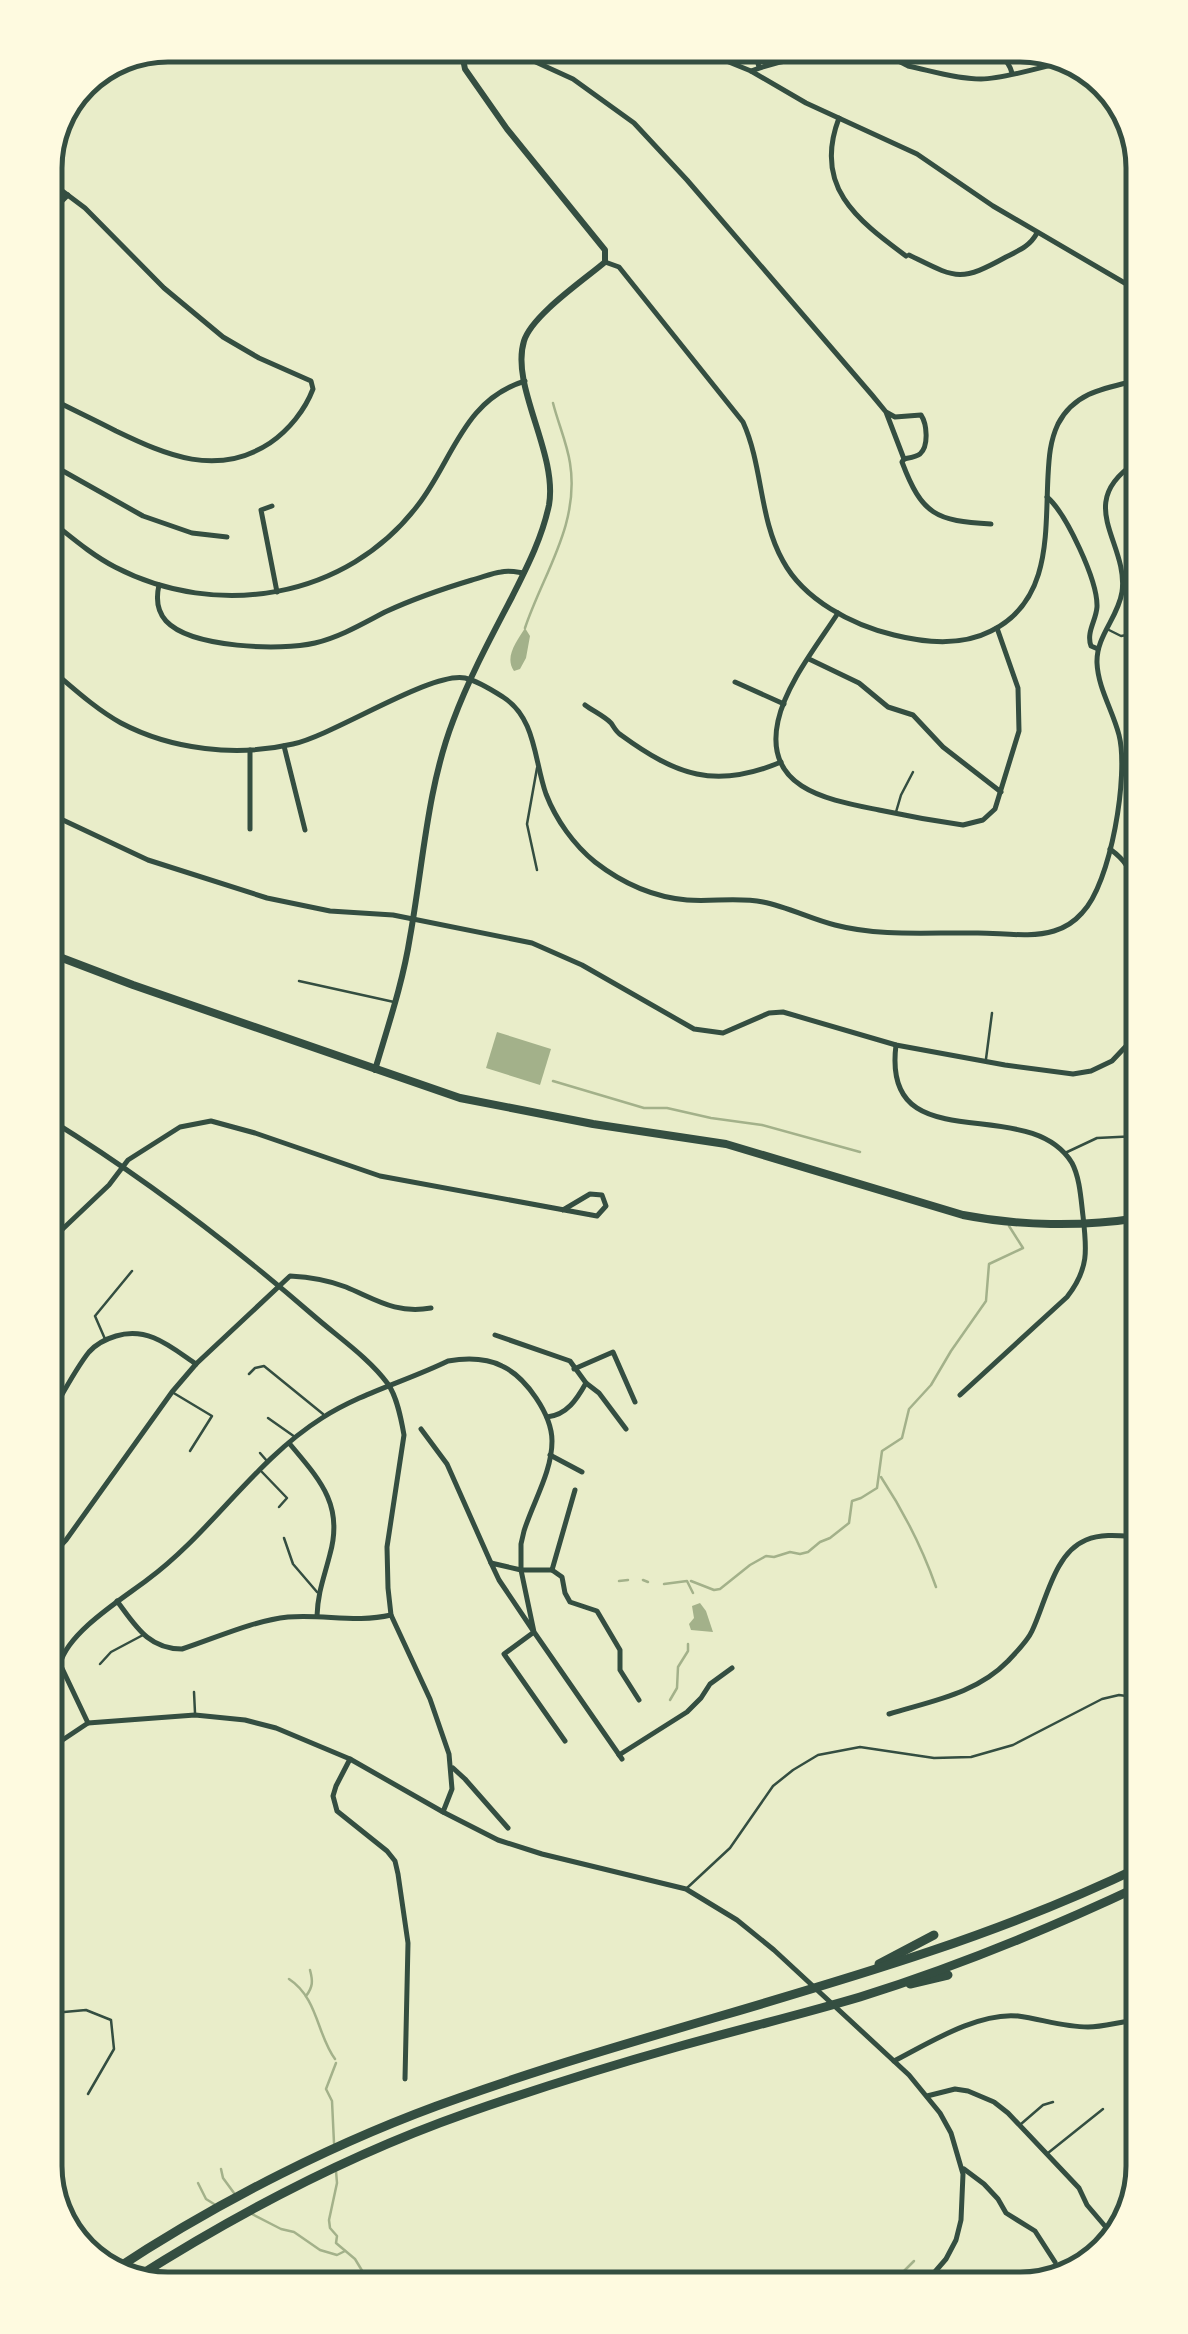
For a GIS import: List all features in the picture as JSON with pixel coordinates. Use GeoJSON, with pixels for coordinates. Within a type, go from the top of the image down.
{"type":"FeatureCollection","features":[{"type":"Feature","properties":{"kind":"highway"},"geometry":{"type":"LineString","coordinates":[[127,2262],[272,2178],[455,2099],[856,1976],[1010,1924],[1126,1873]]}},
{"type":"Feature","properties":{"kind":"highway"},"geometry":{"type":"LineString","coordinates":[[864,1996],[1014,1940],[1126,1893]]}},
{"type":"Feature","properties":{"kind":"highway"},"geometry":{"type":"LineString","coordinates":[[856,1976],[934,1935]]}},
{"type":"Feature","properties":{"kind":"highway"},"geometry":{"type":"LineString","coordinates":[[149,2269],[279,2196],[463,2114],[673,2048],[948,1975]]}},
{"type":"Feature","properties":{"kind":"main road"},"geometry":{"type":"LineString","coordinates":[[63,959],[460,1098],[726,1144],[998,1222],[1126,1219]]}},
{"type":"Feature","properties":{"kind":"street"},"geometry":{"type":"LineString","coordinates":[[464,63],[507,130],[605,250],[606,262]]}},
{"type":"Feature","properties":{"kind":"street"},"geometry":{"type":"LineString","coordinates":[[535,63],[573,79],[634,123],[688,180],[886,412],[895,418],[922,415],[926,421],[923,450],[916,457],[904,458]]}},
{"type":"Feature","properties":{"kind":"street"},"geometry":{"type":"LineString","coordinates":[[738,63],[755,69],[806,103],[916,154],[992,206],[1126,283]]}},
{"type":"Feature","properties":{"kind":"street"},"geometry":{"type":"LineString","coordinates":[[754,63],[755,69]]}},
{"type":"Feature","properties":{"kind":"street"},"geometry":{"type":"LineString","coordinates":[[755,69],[773,63]]}},
{"type":"Feature","properties":{"kind":"street"},"geometry":{"type":"LineString","coordinates":[[905,63],[981,79],[1045,66]]}},
{"type":"Feature","properties":{"kind":"street"},"geometry":{"type":"LineString","coordinates":[[1009,63],[1012,73]]}},
{"type":"Feature","properties":{"kind":"street"},"geometry":{"type":"LineString","coordinates":[[838,118],[830,159],[843,198],[864,224],[907,255],[948,273],[972,275],[1031,244],[1037,232]]}},
{"type":"Feature","properties":{"kind":"street"},"geometry":{"type":"LineString","coordinates":[[63,191],[164,288],[223,337],[313,383],[307,402],[280,436],[237,458],[212,461],[180,458],[156,450],[63,404]]}},
{"type":"Feature","properties":{"kind":"street"},"geometry":{"type":"LineString","coordinates":[[63,200],[68,195]]}},
{"type":"Feature","properties":{"kind":"street"},"geometry":{"type":"LineString","coordinates":[[375,1070],[395,1002],[435,781],[453,721],[539,542],[550,493],[546,457],[525,381],[523,344],[534,324],[606,262]]}},
{"type":"Feature","properties":{"kind":"street"},"geometry":{"type":"LineString","coordinates":[[606,262],[619,266],[736,412],[747,431],[780,558],[804,588],[838,612],[878,631],[912,639],[957,641],[982,635],[1016,614],[1027,601],[1041,572],[1050,448],[1063,416],[1090,393],[1126,383]]}},
{"type":"Feature","properties":{"kind":"street"},"geometry":{"type":"LineString","coordinates":[[63,530],[112,566],[184,592],[255,596],[326,577],[373,549],[418,505],[471,418],[502,392],[525,381]]}},
{"type":"Feature","properties":{"kind":"street"},"geometry":{"type":"LineString","coordinates":[[886,412],[913,490],[929,510],[952,521],[990,524]]}},
{"type":"Feature","properties":{"kind":"street"},"geometry":{"type":"LineString","coordinates":[[63,678],[96,706],[137,730],[188,746],[250,750],[308,740],[428,686],[452,678],[470,680],[517,709],[531,733],[547,797],[563,827],[596,862],[639,890],[690,900],[760,902],[862,930],[1053,932],[1073,921],[1091,902],[1110,849],[1121,790],[1122,750],[1097,668],[1098,649],[1121,600],[1123,576],[1107,526],[1107,498],[1126,470]]}},
{"type":"Feature","properties":{"kind":"street"},"geometry":{"type":"LineString","coordinates":[[63,471],[144,516],[192,533],[227,537]]}},
{"type":"Feature","properties":{"kind":"street"},"geometry":{"type":"LineString","coordinates":[[1047,497],[1064,516],[1095,590],[1096,613],[1088,639],[1098,649]]}},
{"type":"Feature","properties":{"kind":"street"},"geometry":{"type":"LineString","coordinates":[[272,506],[261,510],[277,592]]}},
{"type":"Feature","properties":{"kind":"street"},"geometry":{"type":"LineString","coordinates":[[159,585],[161,613],[181,631],[224,644],[287,646],[332,638],[403,604],[463,583],[503,571],[524,573]]}},
{"type":"Feature","properties":{"kind":"street"},"geometry":{"type":"LineString","coordinates":[[838,612],[784,704],[776,732],[780,762],[808,792],[834,801],[944,822],[976,823],[989,816],[995,809],[1016,744],[1020,710],[1016,680],[997,628]]}},
{"type":"Feature","properties":{"kind":"street"},"geometry":{"type":"LineString","coordinates":[[809,659],[858,683],[888,707],[913,715],[942,748],[1001,792]]}},
{"type":"Feature","properties":{"kind":"street"},"geometry":{"type":"LineString","coordinates":[[734,682],[784,704]]}},
{"type":"Feature","properties":{"kind":"street"},"geometry":{"type":"LineString","coordinates":[[585,705],[632,742],[684,771],[732,777],[780,762]]}},
{"type":"Feature","properties":{"kind":"street"},"geometry":{"type":"LineString","coordinates":[[284,746],[305,830]]}},
{"type":"Feature","properties":{"kind":"street"},"geometry":{"type":"LineString","coordinates":[[250,750],[250,828]]}},
{"type":"Feature","properties":{"kind":"street"},"geometry":{"type":"LineString","coordinates":[[63,820],[148,860],[268,898],[330,911],[413,919],[532,943],[582,965],[672,1018],[704,1032],[723,1033],[768,1013],[783,1012],[896,1045],[1055,1072],[1086,1072],[1112,1060],[1126,1046]]}},
{"type":"Feature","properties":{"kind":"street"},"geometry":{"type":"LineString","coordinates":[[1110,849],[1126,862]]}},
{"type":"Feature","properties":{"kind":"street"},"geometry":{"type":"LineString","coordinates":[[896,1045],[899,1090],[927,1115],[1029,1132],[1064,1153],[1074,1166],[1084,1222],[1084,1269],[1078,1284],[960,1395]]}},
{"type":"Feature","properties":{"kind":"street"},"geometry":{"type":"LineString","coordinates":[[63,1229],[110,1184],[128,1160],[180,1127],[212,1122],[380,1176],[563,1210],[597,1216],[606,1201],[602,1195],[590,1194],[563,1210]]}},
{"type":"Feature","properties":{"kind":"street"},"geometry":{"type":"LineString","coordinates":[[63,1127],[123,1166],[279,1285],[390,1386],[404,1435],[388,1547],[391,1615],[430,1699],[451,1766],[452,1790],[443,1812]]}},
{"type":"Feature","properties":{"kind":"street"},"geometry":{"type":"LineString","coordinates":[[63,1543],[172,1392],[196,1364],[290,1276],[342,1286],[392,1308],[430,1308]]}},
{"type":"Feature","properties":{"kind":"street"},"geometry":{"type":"LineString","coordinates":[[63,1395],[90,1351],[105,1339],[126,1333],[146,1334],[196,1364]]}},
{"type":"Feature","properties":{"kind":"street"},"geometry":{"type":"LineString","coordinates":[[495,1334],[570,1361],[626,1429]]}},
{"type":"Feature","properties":{"kind":"street"},"geometry":{"type":"LineString","coordinates":[[574,1369],[614,1352],[636,1402]]}},
{"type":"Feature","properties":{"kind":"street"},"geometry":{"type":"LineString","coordinates":[[63,1657],[96,1618],[169,1562],[295,1437],[326,1416],[459,1359],[506,1367],[533,1393],[547,1417],[552,1438],[550,1456],[521,1544],[521,1570],[534,1632]]}},
{"type":"Feature","properties":{"kind":"street"},"geometry":{"type":"LineString","coordinates":[[547,1417],[567,1409],[586,1382]]}},
{"type":"Feature","properties":{"kind":"street"},"geometry":{"type":"LineString","coordinates":[[421,1429],[447,1464],[499,1580],[620,1757],[687,1712],[710,1684],[732,1668]]}},
{"type":"Feature","properties":{"kind":"street"},"geometry":{"type":"LineString","coordinates":[[289,1443],[326,1489],[334,1519],[334,1539],[318,1594],[316,1616]]}},
{"type":"Feature","properties":{"kind":"street"},"geometry":{"type":"LineString","coordinates":[[550,1456],[582,1472]]}},
{"type":"Feature","properties":{"kind":"street"},"geometry":{"type":"LineString","coordinates":[[552,1570],[575,1490]]}},
{"type":"Feature","properties":{"kind":"street"},"geometry":{"type":"LineString","coordinates":[[889,1714],[978,1684],[1007,1662],[1030,1636],[1062,1562],[1075,1546],[1103,1536],[1126,1537]]}},
{"type":"Feature","properties":{"kind":"street"},"geometry":{"type":"LineString","coordinates":[[490,1562],[521,1570],[552,1570],[562,1577],[570,1602],[597,1611],[620,1650],[620,1670],[639,1700]]}},
{"type":"Feature","properties":{"kind":"street"},"geometry":{"type":"LineString","coordinates":[[117,1601],[143,1635],[171,1649],[182,1649],[265,1621],[316,1616],[368,1620],[391,1615]]}},
{"type":"Feature","properties":{"kind":"street"},"geometry":{"type":"LineString","coordinates":[[534,1632],[504,1654],[565,1741]]}},
{"type":"Feature","properties":{"kind":"street"},"geometry":{"type":"LineString","coordinates":[[63,1670],[88,1723]]}},
{"type":"Feature","properties":{"kind":"street"},"geometry":{"type":"LineString","coordinates":[[63,1739],[88,1723],[216,1715],[260,1724],[350,1759],[498,1840],[686,1889],[737,1920],[894,2061],[927,2096],[952,2133],[961,2167],[963,2196],[956,2240],[935,2272]]}},
{"type":"Feature","properties":{"kind":"street"},"geometry":{"type":"LineString","coordinates":[[350,1759],[333,1796],[337,1811],[387,1850],[395,1861],[408,1943],[405,2079]]}},
{"type":"Feature","properties":{"kind":"street"},"geometry":{"type":"LineString","coordinates":[[451,1766],[508,1828]]}},
{"type":"Feature","properties":{"kind":"street"},"geometry":{"type":"LineString","coordinates":[[894,2061],[994,2016],[1090,2027],[1126,2022]]}},
{"type":"Feature","properties":{"kind":"street"},"geometry":{"type":"LineString","coordinates":[[927,2096],[946,2090],[968,2091],[994,2102],[1020,2124],[1079,2188],[1087,2205],[1106,2227]]}},
{"type":"Feature","properties":{"kind":"street"},"geometry":{"type":"LineString","coordinates":[[961,2167],[984,2184],[1006,2212],[1035,2230],[1055,2262]]}},
{"type":"Feature","properties":{"kind":"lane"},"geometry":{"type":"LineString","coordinates":[[1108,629],[1126,635]]}},
{"type":"Feature","properties":{"kind":"lane"},"geometry":{"type":"LineString","coordinates":[[537,870],[527,824],[538,765]]}},
{"type":"Feature","properties":{"kind":"lane"},"geometry":{"type":"LineString","coordinates":[[896,814],[913,772]]}},
{"type":"Feature","properties":{"kind":"lane"},"geometry":{"type":"LineString","coordinates":[[298,981],[395,1002]]}},
{"type":"Feature","properties":{"kind":"lane"},"geometry":{"type":"LineString","coordinates":[[985,1060],[992,1013]]}},
{"type":"Feature","properties":{"kind":"lane"},"geometry":{"type":"LineString","coordinates":[[1064,1153],[1097,1138],[1126,1137]]}},
{"type":"Feature","properties":{"kind":"lane"},"geometry":{"type":"LineString","coordinates":[[105,1339],[95,1316],[132,1271]]}},
{"type":"Feature","properties":{"kind":"lane"},"geometry":{"type":"LineString","coordinates":[[249,1374],[264,1366],[326,1416]]}},
{"type":"Feature","properties":{"kind":"lane"},"geometry":{"type":"LineString","coordinates":[[172,1392],[212,1416],[190,1451]]}},
{"type":"Feature","properties":{"kind":"lane"},"geometry":{"type":"LineString","coordinates":[[268,1418],[295,1437]]}},
{"type":"Feature","properties":{"kind":"lane"},"geometry":{"type":"LineString","coordinates":[[260,1453],[268,1462]]}},
{"type":"Feature","properties":{"kind":"lane"},"geometry":{"type":"LineString","coordinates":[[260,1470],[288,1498],[279,1507]]}},
{"type":"Feature","properties":{"kind":"lane"},"geometry":{"type":"LineString","coordinates":[[284,1538],[293,1564],[318,1594]]}},
{"type":"Feature","properties":{"kind":"lane"},"geometry":{"type":"LineString","coordinates":[[100,1664],[111,1652],[143,1635]]}},
{"type":"Feature","properties":{"kind":"lane"},"geometry":{"type":"LineString","coordinates":[[194,1692],[195,1715]]}},
{"type":"Feature","properties":{"kind":"lane"},"geometry":{"type":"LineString","coordinates":[[686,1889],[730,1848],[773,1786],[818,1754],[860,1747],[934,1758],[971,1757],[1013,1745],[1102,1699],[1126,1696]]}},
{"type":"Feature","properties":{"kind":"lane"},"geometry":{"type":"LineString","coordinates":[[63,2011],[86,2010],[111,2020],[114,2048],[88,2094]]}},
{"type":"Feature","properties":{"kind":"lane"},"geometry":{"type":"LineString","coordinates":[[1020,2124],[1044,2104],[1053,2102]]}},
{"type":"Feature","properties":{"kind":"lane"},"geometry":{"type":"LineString","coordinates":[[1046,2154],[1103,2109]]}},
{"type":"Feature","properties":{"kind":"shaded area"},"geometry":{"type":"Polygon","coordinates":[[[525,628],[530,636],[526,658],[520,669],[514,671],[511,655],[525,628]]]}},
{"type":"Feature","properties":{"kind":"shaded area"},"geometry":{"type":"Polygon","coordinates":[[[497,1032],[551,1049],[540,1085],[486,1068],[497,1032]]]}},
{"type":"Feature","properties":{"kind":"shaded area"},"geometry":{"type":"Polygon","coordinates":[[[700,1603],[713,1632],[691,1630],[692,1606],[700,1603]]]}},
{"type":"Feature","properties":{"kind":"waterway"},"geometry":{"type":"LineString","coordinates":[[525,628],[558,548],[570,507],[570,463],[553,403]]}},
{"type":"Feature","properties":{"kind":"waterway"},"geometry":{"type":"LineString","coordinates":[[553,1081],[644,1108],[667,1108],[762,1125],[860,1152]]}},
{"type":"Feature","properties":{"kind":"waterway"},"geometry":{"type":"LineString","coordinates":[[691,1581],[720,1589],[766,1556],[808,1552],[849,1523],[852,1501],[877,1488],[882,1451],[902,1438],[909,1409],[931,1385],[986,1301],[989,1264],[1023,1248],[1009,1226]]}},
{"type":"Feature","properties":{"kind":"waterway"},"geometry":{"type":"LineString","coordinates":[[881,1477],[912,1530],[936,1587]]}},
{"type":"Feature","properties":{"kind":"waterway"},"geometry":{"type":"LineString","coordinates":[[619,1581],[628,1580]]}},
{"type":"Feature","properties":{"kind":"waterway"},"geometry":{"type":"LineString","coordinates":[[643,1580],[648,1582]]}},
{"type":"Feature","properties":{"kind":"waterway"},"geometry":{"type":"LineString","coordinates":[[664,1584],[687,1581],[693,1593]]}},
{"type":"Feature","properties":{"kind":"waterway"},"geometry":{"type":"LineString","coordinates":[[670,1700],[688,1644]]}},
{"type":"Feature","properties":{"kind":"waterway"},"geometry":{"type":"LineString","coordinates":[[306,1996],[312,1984],[310,1970]]}},
{"type":"Feature","properties":{"kind":"waterway"},"geometry":{"type":"LineString","coordinates":[[289,1979],[312,2006],[335,2059]]}},
{"type":"Feature","properties":{"kind":"waterway"},"geometry":{"type":"LineString","coordinates":[[334,2143],[332,2101],[326,2089],[336,2063]]}},
{"type":"Feature","properties":{"kind":"waterway"},"geometry":{"type":"LineString","coordinates":[[221,2169],[234,2193]]}},
{"type":"Feature","properties":{"kind":"waterway"},"geometry":{"type":"LineString","coordinates":[[336,2171],[330,2228],[337,2236],[336,2243],[362,2271]]}},
{"type":"Feature","properties":{"kind":"waterway"},"geometry":{"type":"LineString","coordinates":[[198,2183],[206,2199],[214,2204]]}},
{"type":"Feature","properties":{"kind":"waterway"},"geometry":{"type":"LineString","coordinates":[[250,2213],[294,2232],[320,2250],[337,2255],[345,2251]]}},
{"type":"Feature","properties":{"kind":"waterway"},"geometry":{"type":"LineString","coordinates":[[903,2272],[914,2261]]}}]}
